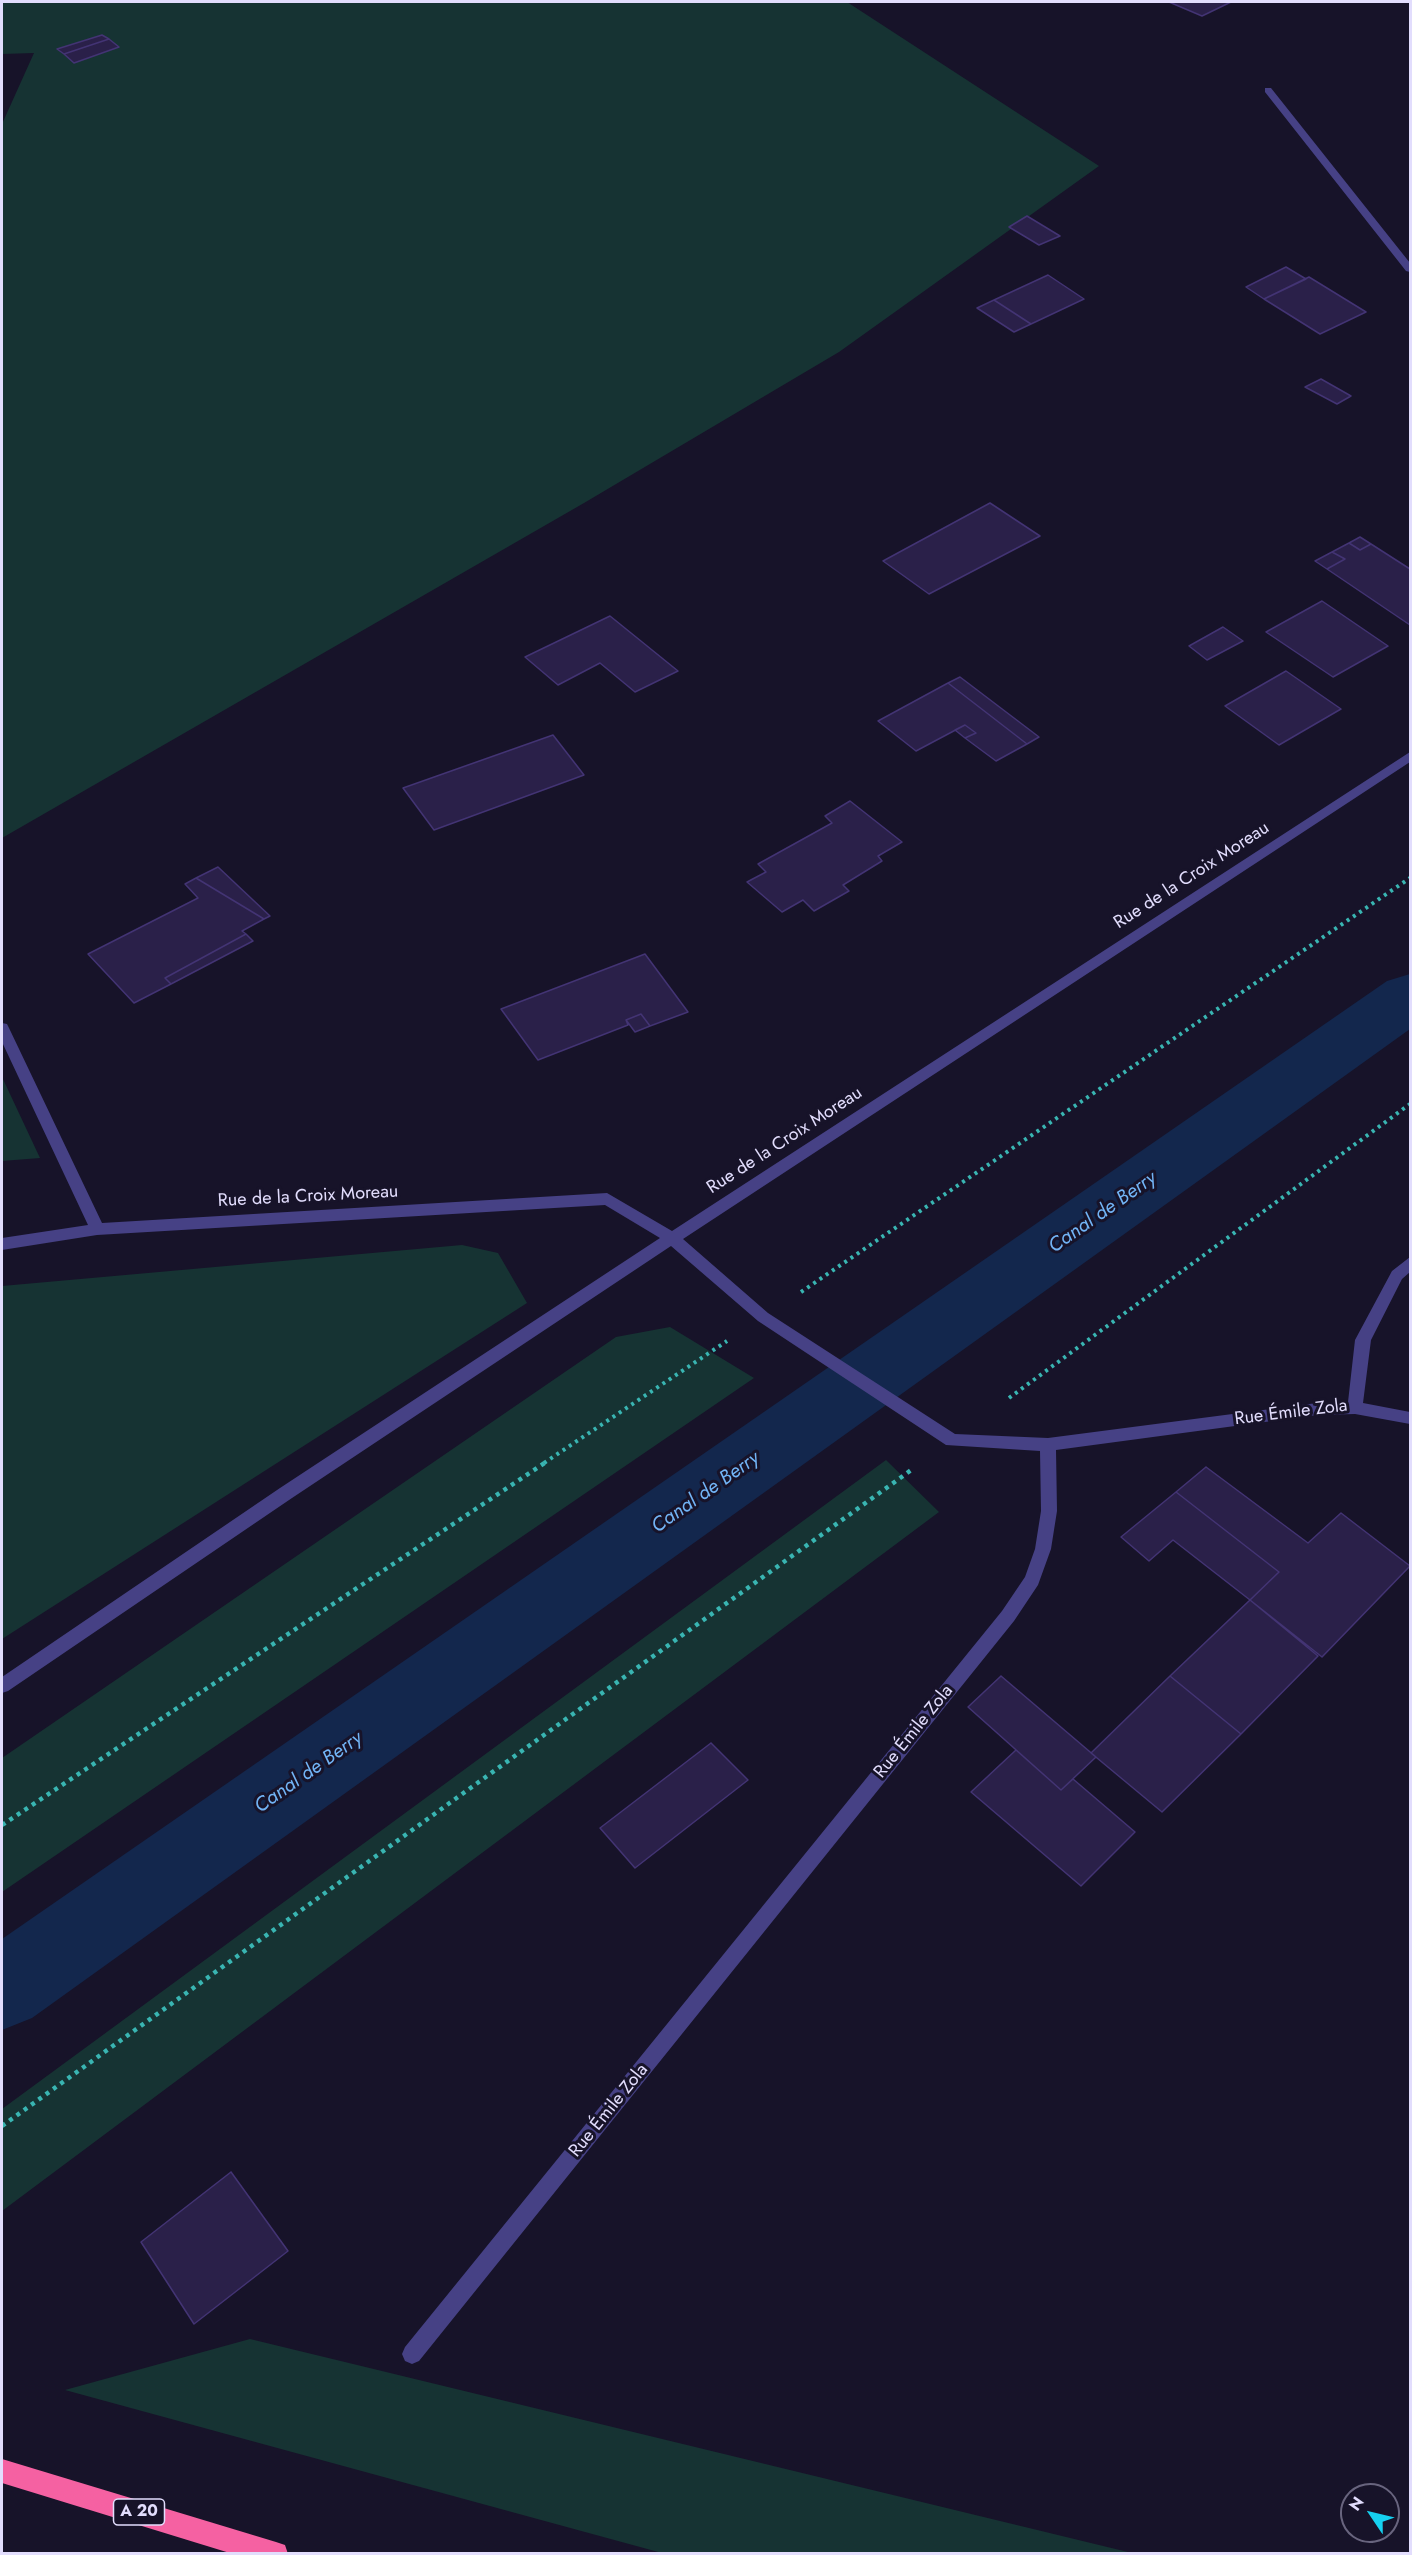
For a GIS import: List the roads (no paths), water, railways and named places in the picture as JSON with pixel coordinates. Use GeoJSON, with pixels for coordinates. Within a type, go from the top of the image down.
{"type":"FeatureCollection","features":[{"type":"Feature","properties":{"kind":"highway","name":"A 20"},"geometry":{"type":"LineString","coordinates":[[2,2471],[276,2553]]}},
{"type":"Feature","properties":{"kind":"street"},"geometry":{"type":"LineString","coordinates":[[1268,90],[1410,268]]}},
{"type":"Feature","properties":{"kind":"street","name":"Rue de la Croix Moreau"},"geometry":{"type":"LineString","coordinates":[[2,1244],[97,1229],[608,1199],[672,1238],[1410,756]]}},
{"type":"Feature","properties":{"kind":"street"},"geometry":{"type":"LineString","coordinates":[[2,1028],[97,1229]]}},
{"type":"Feature","properties":{"kind":"street"},"geometry":{"type":"LineString","coordinates":[[2,1686],[286,1493],[672,1238],[763,1317],[952,1440],[1048,1445]]}},
{"type":"Feature","properties":{"kind":"street","name":"Rue Émile Zola"},"geometry":{"type":"LineString","coordinates":[[412,2354],[1008,1616],[1032,1580],[1043,1549],[1048,1510],[1048,1445],[1317,1409],[1355,1407],[1363,1340],[1396,1275],[1410,1263]]}},
{"type":"Feature","properties":{"kind":"street"},"geometry":{"type":"LineString","coordinates":[[1355,1407],[1410,1418]]}},
{"type":"Feature","properties":{"kind":"waterway","name":"Canal de Berry"},"geometry":{"type":"LineString","coordinates":[[2,1989],[1410,997]]}}]}
